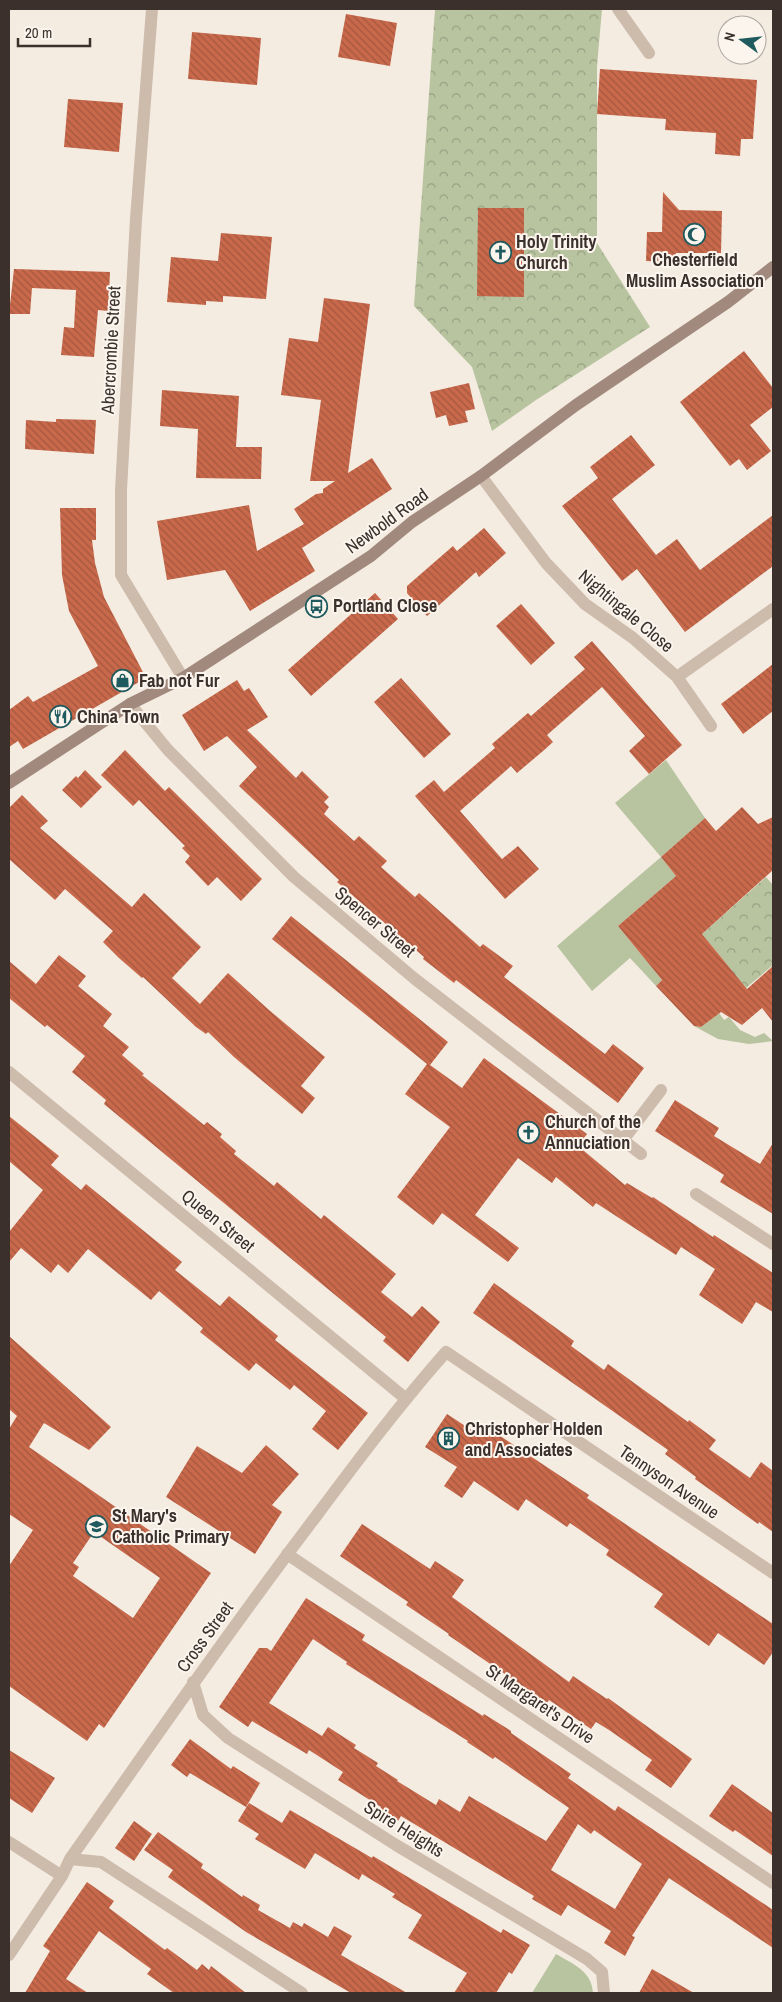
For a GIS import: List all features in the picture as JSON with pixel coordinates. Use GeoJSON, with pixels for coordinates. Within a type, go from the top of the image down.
{"type":"FeatureCollection","features":[{"type":"Feature","properties":{"kind":"main road","name":"Newbold Road"},"geometry":{"type":"LineString","coordinates":[[9,783],[130,704],[183,678],[371,556],[412,522],[481,476],[576,405],[728,302],[773,268]]}},
{"type":"Feature","properties":{"kind":"street","name":"Abercrombie Street"},"geometry":{"type":"LineString","coordinates":[[152,9],[135,238],[121,490],[121,575],[183,678]]}},
{"type":"Feature","properties":{"kind":"street"},"geometry":{"type":"LineString","coordinates":[[618,9],[649,54]]}},
{"type":"Feature","properties":{"kind":"street","name":"Nightingale Close"},"geometry":{"type":"LineString","coordinates":[[481,476],[546,563],[585,604],[633,638],[677,677],[712,726]]}},
{"type":"Feature","properties":{"kind":"street"},"geometry":{"type":"LineString","coordinates":[[677,677],[773,609]]}},
{"type":"Feature","properties":{"kind":"street","name":"Spencer Street"},"geometry":{"type":"LineString","coordinates":[[130,704],[168,750],[294,877],[416,980],[641,1154]]}},
{"type":"Feature","properties":{"kind":"street","name":"Queen Street"},"geometry":{"type":"LineString","coordinates":[[9,1072],[406,1398]]}},
{"type":"Feature","properties":{"kind":"street"},"geometry":{"type":"LineString","coordinates":[[623,1140],[662,1090]]}},
{"type":"Feature","properties":{"kind":"street"},"geometry":{"type":"LineString","coordinates":[[696,1194],[773,1244]]}},
{"type":"Feature","properties":{"kind":"street","name":"Cross Street"},"geometry":{"type":"LineString","coordinates":[[9,1955],[62,1876],[70,1859],[193,1682],[287,1554],[406,1398],[446,1352]]}},
{"type":"Feature","properties":{"kind":"street","name":"Tennyson Avenue"},"geometry":{"type":"LineString","coordinates":[[446,1352],[773,1573]]}},
{"type":"Feature","properties":{"kind":"street","name":"St Margaret's Drive"},"geometry":{"type":"LineString","coordinates":[[287,1554],[773,1883]]}},
{"type":"Feature","properties":{"kind":"street","name":"Spire Heights"},"geometry":{"type":"LineString","coordinates":[[193,1682],[203,1715],[228,1738],[396,1845],[587,1959],[602,1972],[604,1993]]}},
{"type":"Feature","properties":{"kind":"street"},"geometry":{"type":"LineString","coordinates":[[9,1842],[62,1876]]}},
{"type":"Feature","properties":{"kind":"street"},"geometry":{"type":"LineString","coordinates":[[70,1859],[101,1862],[302,1993]]}},
{"type":"Feature","properties":{"kind":"green space"},"geometry":{"type":"Polygon","coordinates":[[[435,9],[602,9],[597,66],[597,243],[650,327],[536,400],[492,431],[472,367],[414,306],[435,9]]]}},
{"type":"Feature","properties":{"kind":"green space"},"geometry":{"type":"Polygon","coordinates":[[[666,760],[705,818],[661,857],[615,803],[666,760]]]}},
{"type":"Feature","properties":{"kind":"green space"},"geometry":{"type":"Polygon","coordinates":[[[661,857],[676,876],[618,926],[662,980],[656,986],[630,958],[592,991],[557,946],[661,857]]]}},
{"type":"Feature","properties":{"kind":"green space"},"geometry":{"type":"Polygon","coordinates":[[[766,877],[773,885],[773,965],[746,988],[702,934],[766,877]]]}},
{"type":"Feature","properties":{"kind":"green space"},"geometry":{"type":"Polygon","coordinates":[[[719,1013],[724,1020],[729,1017],[740,1030],[755,1037],[764,1033],[773,1041],[749,1044],[718,1039],[694,1026],[701,1027],[719,1013]]]}},
{"type":"Feature","properties":{"kind":"green space"},"geometry":{"type":"Polygon","coordinates":[[[556,1954],[575,1965],[585,1974],[592,1985],[593,1993],[532,1993],[556,1954]]]}},
{"type":"Feature","properties":{"kind":"building"},"geometry":{"type":"Polygon","coordinates":[[[346,14],[397,23],[390,66],[338,57],[346,14]]]}},
{"type":"Feature","properties":{"kind":"building"},"geometry":{"type":"Polygon","coordinates":[[[192,32],[261,38],[257,85],[188,79],[192,32]]]}},
{"type":"Feature","properties":{"kind":"building"},"geometry":{"type":"Polygon","coordinates":[[[600,69],[757,80],[753,139],[741,139],[740,156],[715,154],[716,133],[665,130],[666,119],[597,114],[600,69]]]}},
{"type":"Feature","properties":{"kind":"building"},"geometry":{"type":"Polygon","coordinates":[[[68,99],[123,103],[119,152],[64,147],[68,99]]]}},
{"type":"Feature","properties":{"kind":"building"},"geometry":{"type":"Polygon","coordinates":[[[663,192],[679,210],[722,211],[721,253],[676,253],[676,262],[646,261],[647,232],[662,232],[663,192]]]}},
{"type":"Feature","properties":{"kind":"building","name":"Holy Trinity Church"},"geometry":{"type":"Polygon","coordinates":[[[478,208],[524,208],[524,297],[477,296],[478,208]]]}},
{"type":"Feature","properties":{"kind":"building"},"geometry":{"type":"Polygon","coordinates":[[[221,233],[272,237],[266,299],[223,296],[223,302],[206,301],[206,305],[167,302],[171,257],[218,261],[221,233]]]}},
{"type":"Feature","properties":{"kind":"building"},"geometry":{"type":"Polygon","coordinates":[[[14,269],[110,272],[108,311],[98,310],[94,357],[61,355],[64,327],[74,328],[76,290],[32,288],[30,314],[9,314],[14,269]]]}},
{"type":"Feature","properties":{"kind":"building"},"geometry":{"type":"Polygon","coordinates":[[[324,298],[370,304],[348,473],[372,458],[392,489],[302,548],[315,571],[250,611],[225,570],[167,580],[157,521],[249,505],[257,551],[304,524],[294,509],[316,494],[323,493],[323,489],[335,481],[310,481],[321,400],[281,395],[289,338],[318,342],[324,298]]]}},
{"type":"Feature","properties":{"kind":"building"},"geometry":{"type":"Polygon","coordinates":[[[744,351],[773,388],[773,407],[750,425],[771,451],[747,470],[739,459],[730,466],[680,402],[744,351]]]}},
{"type":"Feature","properties":{"kind":"building"},"geometry":{"type":"Polygon","coordinates":[[[469,383],[475,409],[465,411],[468,422],[449,426],[446,415],[436,418],[430,392],[469,383]]]}},
{"type":"Feature","properties":{"kind":"building"},"geometry":{"type":"Polygon","coordinates":[[[162,390],[239,396],[236,447],[262,447],[261,479],[196,478],[198,429],[160,426],[162,390]]]}},
{"type":"Feature","properties":{"kind":"building"},"geometry":{"type":"Polygon","coordinates":[[[56,419],[96,420],[94,454],[25,449],[26,420],[56,422],[56,419]]]}},
{"type":"Feature","properties":{"kind":"building"},"geometry":{"type":"Polygon","coordinates":[[[631,435],[655,465],[612,499],[656,555],[677,539],[700,570],[773,515],[773,566],[685,632],[637,569],[622,581],[562,506],[598,478],[590,467],[631,435]]]}},
{"type":"Feature","properties":{"kind":"building"},"geometry":{"type":"Polygon","coordinates":[[[60,508],[96,508],[96,540],[92,540],[95,563],[104,597],[146,678],[23,749],[18,741],[9,747],[9,710],[28,696],[33,702],[98,666],[69,611],[62,575],[60,508]]]}},
{"type":"Feature","properties":{"kind":"building"},"geometry":{"type":"Polygon","coordinates":[[[484,528],[506,553],[479,577],[476,572],[427,616],[407,593],[407,586],[453,546],[457,551],[484,528]]]}},
{"type":"Feature","properties":{"kind":"building"},"geometry":{"type":"Polygon","coordinates":[[[375,593],[398,619],[311,696],[288,670],[375,593]]]}},
{"type":"Feature","properties":{"kind":"building"},"geometry":{"type":"Polygon","coordinates":[[[521,604],[555,643],[531,665],[496,626],[521,604]]]}},
{"type":"Feature","properties":{"kind":"building"},"geometry":{"type":"Polygon","coordinates":[[[592,641],[682,745],[649,774],[629,751],[645,736],[602,687],[547,735],[553,742],[543,751],[517,773],[511,766],[460,811],[502,859],[518,846],[539,869],[505,899],[415,796],[434,780],[444,792],[495,748],[492,744],[528,713],[531,716],[585,669],[574,657],[592,641]]]}},
{"type":"Feature","properties":{"kind":"building"},"geometry":{"type":"Polygon","coordinates":[[[773,664],[773,711],[743,734],[721,704],[773,664]]]}},
{"type":"Feature","properties":{"kind":"building"},"geometry":{"type":"Polygon","coordinates":[[[401,678],[451,734],[424,758],[374,702],[401,678]]]}},
{"type":"Feature","properties":{"kind":"building"},"geometry":{"type":"Polygon","coordinates":[[[237,680],[244,691],[249,688],[268,717],[247,730],[296,778],[302,771],[329,797],[324,802],[329,807],[324,814],[354,841],[359,836],[387,861],[381,867],[415,897],[419,893],[480,947],[483,944],[513,966],[504,977],[605,1054],[613,1044],[644,1068],[618,1103],[456,980],[454,983],[423,959],[424,957],[337,882],[339,880],[239,786],[257,767],[227,736],[204,751],[182,715],[237,680]]]}},
{"type":"Feature","properties":{"kind":"building"},"geometry":{"type":"Polygon","coordinates":[[[125,750],[165,791],[169,787],[262,879],[241,901],[217,877],[208,886],[185,862],[190,856],[182,848],[185,846],[139,800],[133,806],[101,775],[125,750]]]}},
{"type":"Feature","properties":{"kind":"building"},"geometry":{"type":"Polygon","coordinates":[[[85,770],[102,787],[81,808],[62,790],[85,770]]]}},
{"type":"Feature","properties":{"kind":"building"},"geometry":{"type":"Polygon","coordinates":[[[22,795],[48,821],[40,828],[132,907],[144,893],[201,947],[172,978],[200,1004],[228,973],[325,1057],[301,1086],[315,1098],[302,1114],[234,1057],[208,1032],[206,1034],[196,1027],[143,977],[119,958],[103,942],[113,931],[65,889],[55,900],[9,859],[9,808],[22,795]]]}},
{"type":"Feature","properties":{"kind":"building"},"geometry":{"type":"Polygon","coordinates":[[[742,807],[758,824],[773,817],[773,870],[702,934],[747,989],[773,966],[773,1022],[762,1008],[742,1025],[721,1012],[701,1027],[694,1026],[656,986],[662,980],[618,926],[676,876],[661,857],[705,818],[716,831],[742,807]]]}},
{"type":"Feature","properties":{"kind":"building"},"geometry":{"type":"Polygon","coordinates":[[[291,916],[448,1042],[430,1065],[462,1088],[484,1058],[587,1134],[578,1146],[625,1185],[627,1183],[653,1197],[713,1237],[714,1235],[773,1273],[773,1312],[756,1302],[742,1324],[699,1295],[715,1269],[681,1247],[676,1255],[596,1203],[593,1207],[556,1177],[552,1183],[518,1158],[475,1215],[519,1248],[508,1262],[442,1213],[433,1225],[397,1197],[450,1127],[405,1094],[427,1064],[272,939],[291,916]]]}},
{"type":"Feature","properties":{"kind":"building"},"geometry":{"type":"Polygon","coordinates":[[[59,955],[86,976],[78,986],[112,1014],[103,1026],[129,1047],[122,1055],[144,1074],[142,1075],[204,1125],[207,1122],[222,1134],[220,1137],[236,1151],[234,1154],[274,1186],[277,1182],[321,1219],[324,1215],[396,1274],[381,1292],[412,1317],[422,1306],[440,1322],[408,1362],[383,1341],[386,1337],[104,1104],[106,1100],[72,1072],[85,1056],[47,1025],[45,1027],[9,998],[9,961],[36,984],[59,955]]]}},
{"type":"Feature","properties":{"kind":"building"},"geometry":{"type":"Polygon","coordinates":[[[675,1100],[719,1128],[714,1136],[760,1164],[773,1143],[773,1214],[720,1182],[724,1175],[655,1131],[675,1100]]]}},
{"type":"Feature","properties":{"kind":"building"},"geometry":{"type":"Polygon","coordinates":[[[9,1116],[59,1156],[51,1165],[81,1190],[86,1184],[182,1262],[175,1270],[220,1306],[229,1296],[278,1336],[275,1340],[368,1413],[338,1450],[312,1429],[326,1411],[294,1385],[290,1390],[256,1363],[249,1371],[200,1332],[203,1328],[159,1291],[151,1300],[88,1249],[68,1273],[58,1264],[51,1273],[21,1248],[9,1262],[9,1232],[43,1190],[9,1161],[9,1116]]]}},
{"type":"Feature","properties":{"kind":"building"},"geometry":{"type":"Polygon","coordinates":[[[494,1283],[574,1341],[571,1346],[604,1370],[608,1364],[716,1440],[709,1449],[750,1478],[761,1462],[773,1471],[773,1532],[759,1522],[758,1524],[695,1479],[696,1477],[665,1454],[668,1450],[473,1313],[494,1283]]]}},
{"type":"Feature","properties":{"kind":"building"},"geometry":{"type":"Polygon","coordinates":[[[9,1336],[111,1427],[89,1450],[44,1423],[29,1447],[211,1573],[104,1728],[99,1724],[87,1741],[9,1686],[9,1566],[33,1530],[9,1514],[9,1429],[17,1416],[9,1409],[9,1336]],[[94,1532],[73,1563],[79,1567],[73,1576],[133,1618],[160,1578],[94,1532]]]}},
{"type":"Feature","properties":{"kind":"building"},"geometry":{"type":"Polygon","coordinates":[[[447,1414],[479,1435],[485,1426],[589,1495],[587,1498],[773,1624],[773,1652],[764,1665],[718,1633],[709,1646],[654,1607],[663,1594],[606,1555],[609,1550],[570,1523],[567,1527],[526,1499],[518,1511],[474,1481],[462,1498],[444,1486],[457,1467],[425,1447],[447,1414]]]}},
{"type":"Feature","properties":{"kind":"building"},"geometry":{"type":"Polygon","coordinates":[[[266,1445],[299,1474],[272,1505],[282,1512],[255,1554],[166,1497],[197,1446],[242,1473],[266,1445]]]}},
{"type":"Feature","properties":{"kind":"building"},"geometry":{"type":"Polygon","coordinates":[[[362,1524],[430,1569],[435,1561],[464,1580],[452,1597],[569,1682],[573,1676],[608,1698],[692,1759],[671,1788],[645,1770],[652,1760],[596,1722],[591,1729],[549,1700],[547,1703],[448,1635],[406,1605],[408,1602],[340,1556],[362,1524]]]}},
{"type":"Feature","properties":{"kind":"building"},"geometry":{"type":"Polygon","coordinates":[[[306,1598],[365,1635],[362,1640],[483,1716],[484,1714],[511,1731],[511,1733],[571,1774],[568,1778],[615,1811],[618,1806],[773,1910],[773,1948],[669,1878],[632,1936],[635,1937],[625,1956],[604,1943],[611,1931],[568,1905],[561,1916],[532,1899],[534,1896],[401,1816],[398,1821],[379,1810],[381,1807],[338,1780],[343,1772],[309,1750],[307,1754],[252,1721],[248,1727],[219,1707],[259,1648],[267,1648],[271,1651],[306,1598]],[[313,1639],[269,1703],[322,1736],[328,1727],[356,1745],[354,1748],[378,1763],[376,1766],[436,1805],[439,1799],[460,1812],[469,1796],[546,1841],[569,1808],[495,1757],[493,1759],[468,1741],[346,1664],[347,1662],[313,1639]],[[578,1824],[551,1870],[615,1909],[642,1864],[594,1830],[591,1834],[578,1824]]]}},
{"type":"Feature","properties":{"kind":"building"},"geometry":{"type":"Polygon","coordinates":[[[190,1739],[231,1769],[233,1766],[260,1783],[246,1807],[190,1773],[187,1777],[171,1765],[190,1739]]]}},
{"type":"Feature","properties":{"kind":"building"},"geometry":{"type":"Polygon","coordinates":[[[9,1750],[55,1778],[32,1813],[9,1798],[9,1750]]]}},
{"type":"Feature","properties":{"kind":"building"},"geometry":{"type":"Polygon","coordinates":[[[732,1784],[773,1813],[773,1856],[735,1830],[733,1832],[709,1816],[732,1784]]]}},
{"type":"Feature","properties":{"kind":"building"},"geometry":{"type":"Polygon","coordinates":[[[249,1803],[282,1823],[290,1810],[372,1858],[373,1856],[501,1933],[503,1929],[530,1945],[512,1974],[509,1972],[496,1993],[454,1993],[467,1973],[408,1938],[422,1915],[392,1897],[395,1894],[362,1874],[359,1880],[315,1853],[305,1869],[255,1839],[259,1834],[238,1821],[249,1803]]]}},
{"type":"Feature","properties":{"kind":"building"},"geometry":{"type":"Polygon","coordinates":[[[134,1821],[152,1834],[134,1861],[115,1848],[134,1821]]]}},
{"type":"Feature","properties":{"kind":"building"},"geometry":{"type":"Polygon","coordinates":[[[158,1832],[203,1864],[201,1868],[242,1897],[243,1895],[260,1905],[258,1910],[290,1928],[293,1922],[302,1927],[304,1923],[328,1937],[334,1926],[352,1936],[341,1955],[407,1993],[351,1993],[246,1932],[168,1877],[173,1870],[144,1850],[158,1832]]]}},
{"type":"Feature","properties":{"kind":"building"},"geometry":{"type":"Polygon","coordinates":[[[87,1882],[114,1901],[109,1908],[165,1950],[167,1948],[197,1970],[202,1964],[209,1970],[211,1966],[246,1993],[174,1993],[147,1974],[151,1969],[99,1931],[66,1979],[88,1993],[25,1993],[50,1951],[43,1946],[87,1882]]]}},
{"type":"Feature","properties":{"kind":"building"},"geometry":{"type":"Polygon","coordinates":[[[652,1969],[694,1993],[639,1993],[652,1969]]]}},
{"type":"Feature","properties":{"kind":"place","name":"Chesterfield Muslim Association"},"geometry":{"type":"Point","coordinates":[695,235]}},
{"type":"Feature","properties":{"kind":"place","name":"Holy Trinity Church"},"geometry":{"type":"Point","coordinates":[500,252]}},
{"type":"Feature","properties":{"kind":"place","name":"Portland Close"},"geometry":{"type":"Point","coordinates":[317,606]}},
{"type":"Feature","properties":{"kind":"place","name":"Fab not Fur"},"geometry":{"type":"Point","coordinates":[123,681]}},
{"type":"Feature","properties":{"kind":"place","name":"China Town"},"geometry":{"type":"Point","coordinates":[61,717]}},
{"type":"Feature","properties":{"kind":"place","name":"Church of the Annuciation"},"geometry":{"type":"Point","coordinates":[529,1132]}},
{"type":"Feature","properties":{"kind":"place","name":"Christopher Holden and Associates"},"geometry":{"type":"Point","coordinates":[449,1439]}},
{"type":"Feature","properties":{"kind":"place","name":"St Mary's Catholic Primary"},"geometry":{"type":"Point","coordinates":[96,1526]}}]}
